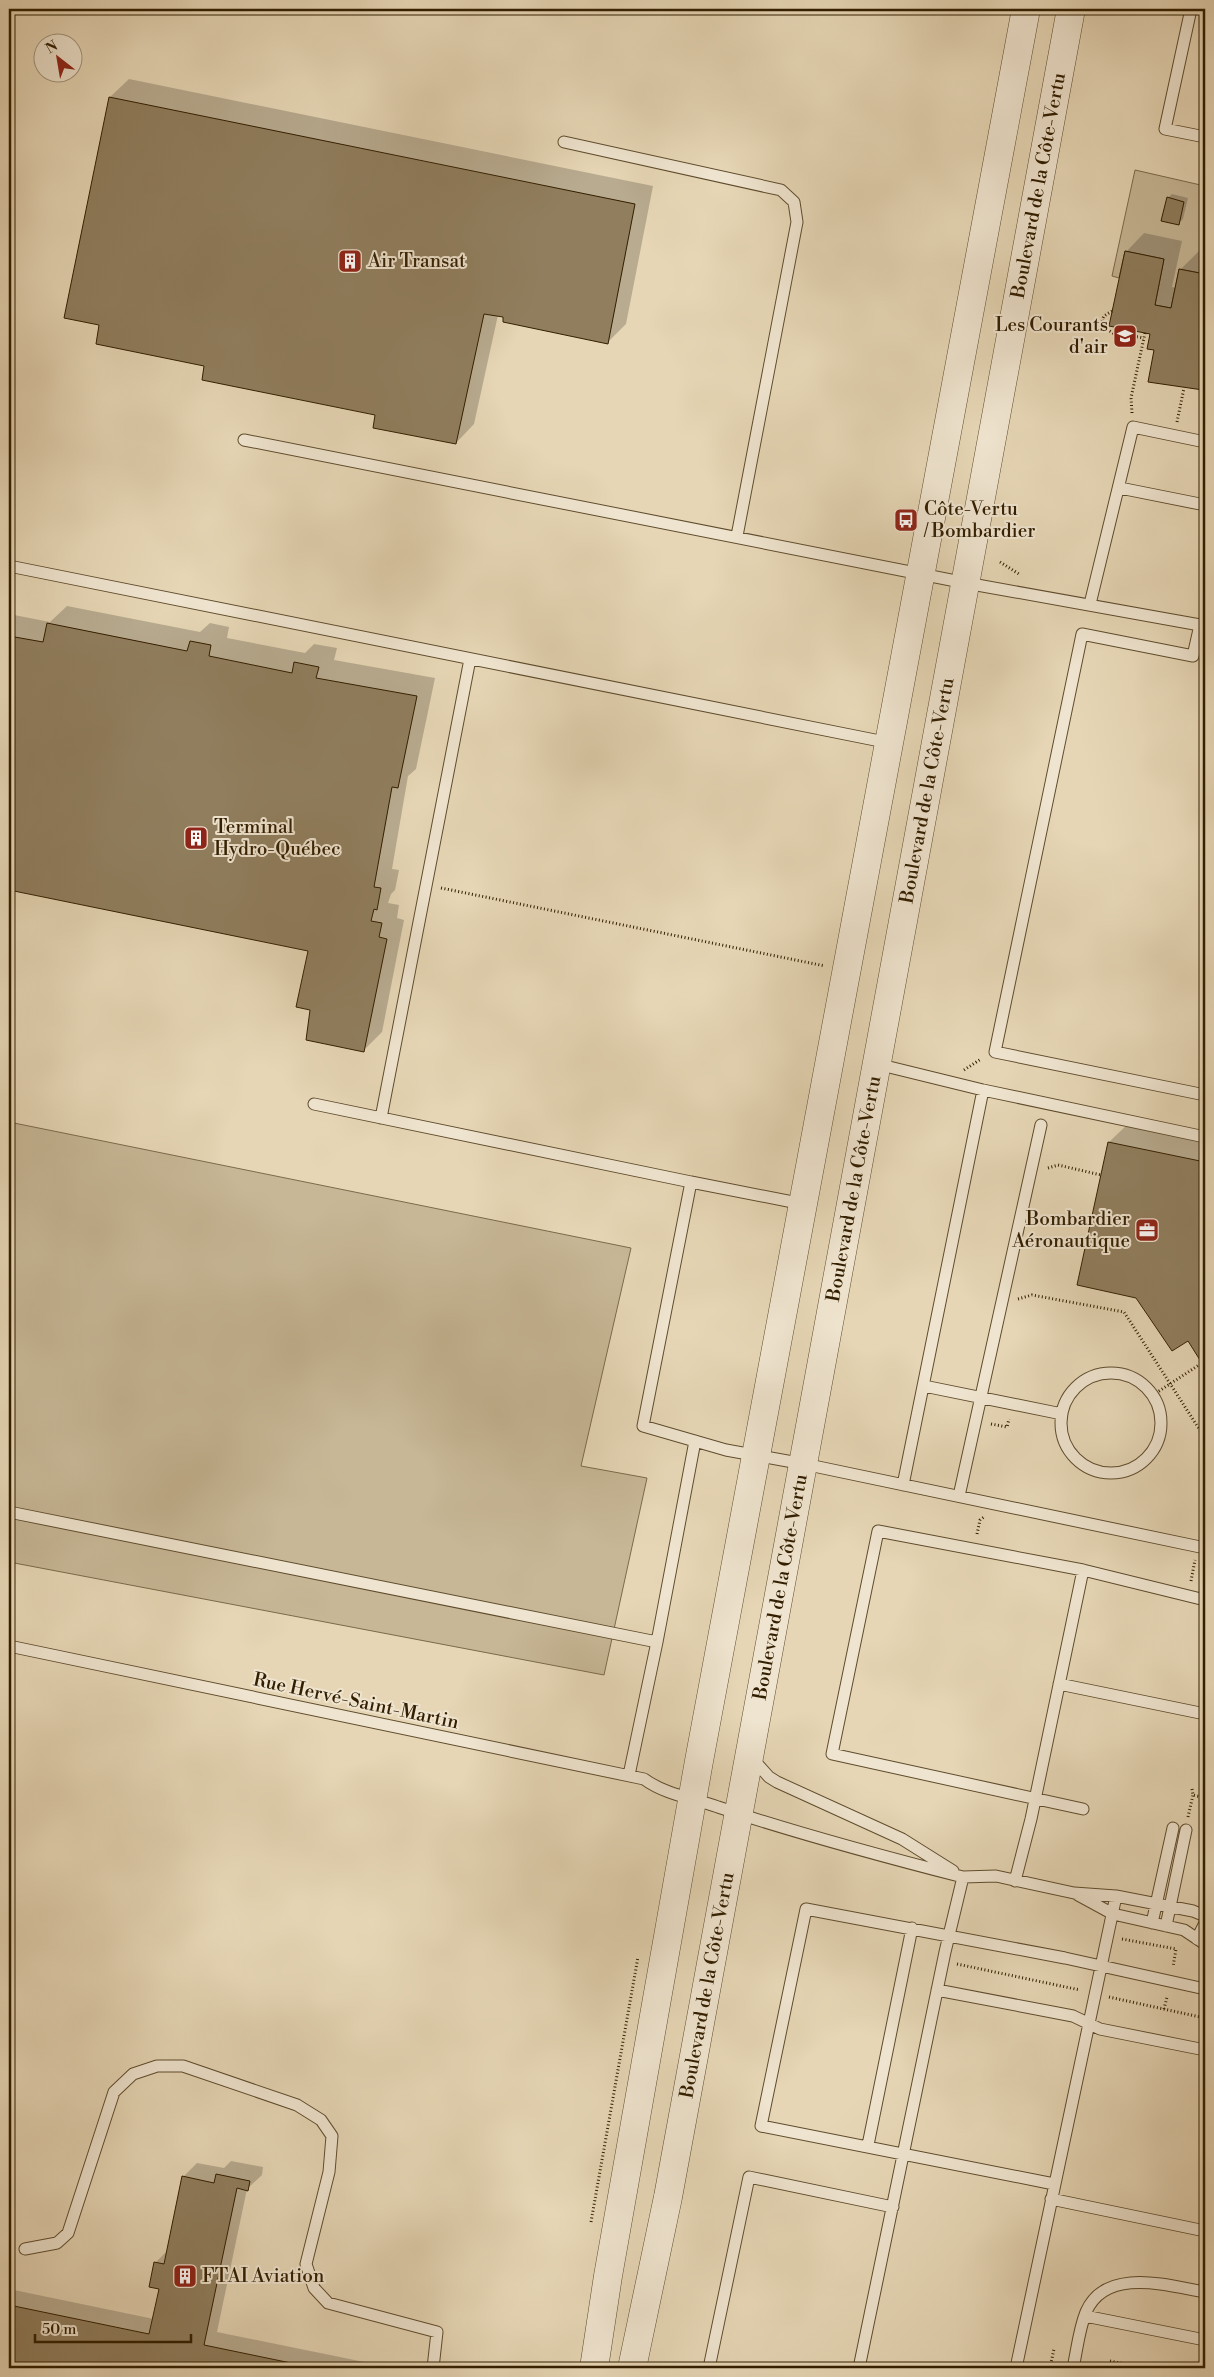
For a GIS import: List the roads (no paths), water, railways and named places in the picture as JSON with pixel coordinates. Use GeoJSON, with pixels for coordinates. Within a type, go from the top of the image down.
{"type":"FeatureCollection","features":[{"type":"Feature","properties":{"kind":"street"},"geometry":{"type":"LineString","coordinates":[[594,2368],[608,2276],[693,1798],[1026,9]]}},
{"type":"Feature","properties":{"kind":"street","name":"Boulevard de la Côte-Vertu"},"geometry":{"type":"LineString","coordinates":[[632,2368],[668,2197],[1071,9]]}},
{"type":"Feature","properties":{"kind":"lane"},"geometry":{"type":"LineString","coordinates":[[1192,9],[1165,129],[1205,137]]}},
{"type":"Feature","properties":{"kind":"lane"},"geometry":{"type":"LineString","coordinates":[[564,142],[781,190],[794,202],[798,222],[737,536]]}},
{"type":"Feature","properties":{"kind":"lane"},"geometry":{"type":"LineString","coordinates":[[1090,604],[1120,488],[1133,427],[1205,442]]}},
{"type":"Feature","properties":{"kind":"lane"},"geometry":{"type":"LineString","coordinates":[[244,440],[920,572],[966,583],[1203,625],[1193,656],[1082,634],[995,1052],[1205,1095]]}},
{"type":"Feature","properties":{"kind":"lane"},"geometry":{"type":"LineString","coordinates":[[1120,488],[1205,505]]}},
{"type":"Feature","properties":{"kind":"lane"},"geometry":{"type":"LineString","coordinates":[[9,566],[890,742]]}},
{"type":"Feature","properties":{"kind":"lane"},"geometry":{"type":"LineString","coordinates":[[381,1118],[470,659]]}},
{"type":"Feature","properties":{"kind":"lane"},"geometry":{"type":"LineString","coordinates":[[877,1064],[960,1085],[1205,1137]]}},
{"type":"Feature","properties":{"kind":"lane"},"geometry":{"type":"LineString","coordinates":[[903,1485],[983,1090]]}},
{"type":"Feature","properties":{"kind":"lane"},"geometry":{"type":"LineString","coordinates":[[314,1104],[803,1204]]}},
{"type":"Feature","properties":{"kind":"lane"},"geometry":{"type":"LineString","coordinates":[[959,1496],[1041,1125]]}},
{"type":"Feature","properties":{"kind":"lane"},"geometry":{"type":"LineString","coordinates":[[691,1182],[643,1426],[756,1456],[804,1464],[1205,1548]]}},
{"type":"Feature","properties":{"kind":"lane"},"geometry":{"type":"LineString","coordinates":[[1109,1373],[1126,1375],[1141,1382],[1153,1395],[1160,1409],[1162,1426],[1158,1442],[1150,1456],[1137,1466],[1122,1472],[1106,1473],[1090,1469],[1076,1459],[1067,1446],[1062,1430],[1062,1414],[1068,1398],[1078,1385],[1093,1377],[1109,1373]]}},
{"type":"Feature","properties":{"kind":"lane"},"geometry":{"type":"LineString","coordinates":[[924,1386],[1062,1414]]}},
{"type":"Feature","properties":{"kind":"lane"},"geometry":{"type":"LineString","coordinates":[[630,1776],[695,1441]]}},
{"type":"Feature","properties":{"kind":"lane"},"geometry":{"type":"LineString","coordinates":[[9,1512],[657,1642]]}},
{"type":"Feature","properties":{"kind":"lane"},"geometry":{"type":"LineString","coordinates":[[1083,1809],[832,1754],[878,1531],[1083,1570],[1205,1600]]}},
{"type":"Feature","properties":{"kind":"lane"},"geometry":{"type":"LineString","coordinates":[[1015,1881],[1035,1798],[1083,1570]]}},
{"type":"Feature","properties":{"kind":"lane","name":"Rue Hervé-Saint-Martin"},"geometry":{"type":"LineString","coordinates":[[9,1646],[644,1779],[659,1789],[693,1798],[739,1814],[963,1877],[996,1876],[1074,1894]]}},
{"type":"Feature","properties":{"kind":"lane"},"geometry":{"type":"LineString","coordinates":[[1059,1684],[1205,1714]]}},
{"type":"Feature","properties":{"kind":"lane"},"geometry":{"type":"LineString","coordinates":[[750,1756],[776,1782],[902,1840],[963,1877],[937,1990],[859,2368]]}},
{"type":"Feature","properties":{"kind":"lane"},"geometry":{"type":"LineString","coordinates":[[1152,1923],[1173,1828]]}},
{"type":"Feature","properties":{"kind":"lane"},"geometry":{"type":"LineString","coordinates":[[1166,1926],[1186,1830]]}},
{"type":"Feature","properties":{"kind":"lane"},"geometry":{"type":"LineString","coordinates":[[1074,1894],[1116,1896],[1170,1906],[1205,1916]]}},
{"type":"Feature","properties":{"kind":"lane"},"geometry":{"type":"LineString","coordinates":[[1074,1894],[1112,1914],[1184,1930],[1201,1941],[1205,1923]]}},
{"type":"Feature","properties":{"kind":"lane"},"geometry":{"type":"LineString","coordinates":[[1016,2368],[1116,1896]]}},
{"type":"Feature","properties":{"kind":"lane"},"geometry":{"type":"LineString","coordinates":[[1054,2184],[904,2152],[761,2126],[806,1909],[949,1935],[1205,1989]]}},
{"type":"Feature","properties":{"kind":"lane"},"geometry":{"type":"LineString","coordinates":[[868,2145],[912,1928]]}},
{"type":"Feature","properties":{"kind":"lane"},"geometry":{"type":"LineString","coordinates":[[937,1990],[1073,2016],[1104,2030],[1205,2050]]}},
{"type":"Feature","properties":{"kind":"lane"},"geometry":{"type":"LineString","coordinates":[[25,2249],[57,2243],[68,2233],[114,2092],[134,2074],[156,2066],[183,2066],[297,2105],[321,2120],[332,2136],[329,2172],[306,2264],[314,2288],[328,2303],[437,2332],[432,2368]]}},
{"type":"Feature","properties":{"kind":"lane"},"geometry":{"type":"LineString","coordinates":[[709,2368],[749,2177],[893,2207]]}},
{"type":"Feature","properties":{"kind":"lane"},"geometry":{"type":"LineString","coordinates":[[1051,2199],[1205,2231]]}},
{"type":"Feature","properties":{"kind":"lane"},"geometry":{"type":"LineString","coordinates":[[1075,2368],[1085,2316],[1098,2295],[1108,2289],[1144,2282],[1205,2292]]}},
{"type":"Feature","properties":{"kind":"lane"},"geometry":{"type":"LineString","coordinates":[[1085,2316],[1205,2340]]}},
{"type":"Feature","properties":{"kind":"place","name":"Air Transat"},"geometry":{"type":"Point","coordinates":[350,261]}},
{"type":"Feature","properties":{"kind":"place","name":"Les Courants d'air"},"geometry":{"type":"Point","coordinates":[1125,336]}},
{"type":"Feature","properties":{"kind":"place","name":"Côte-Vertu / Bombardier"},"geometry":{"type":"Point","coordinates":[906,520]}},
{"type":"Feature","properties":{"kind":"place","name":"Terminal Hydro-Québec"},"geometry":{"type":"Point","coordinates":[196,838]}},
{"type":"Feature","properties":{"kind":"place","name":"Bombardier Aéronautique"},"geometry":{"type":"Point","coordinates":[1147,1230]}},
{"type":"Feature","properties":{"kind":"place","name":"FTAI Aviation"},"geometry":{"type":"Point","coordinates":[185,2276]}}]}
